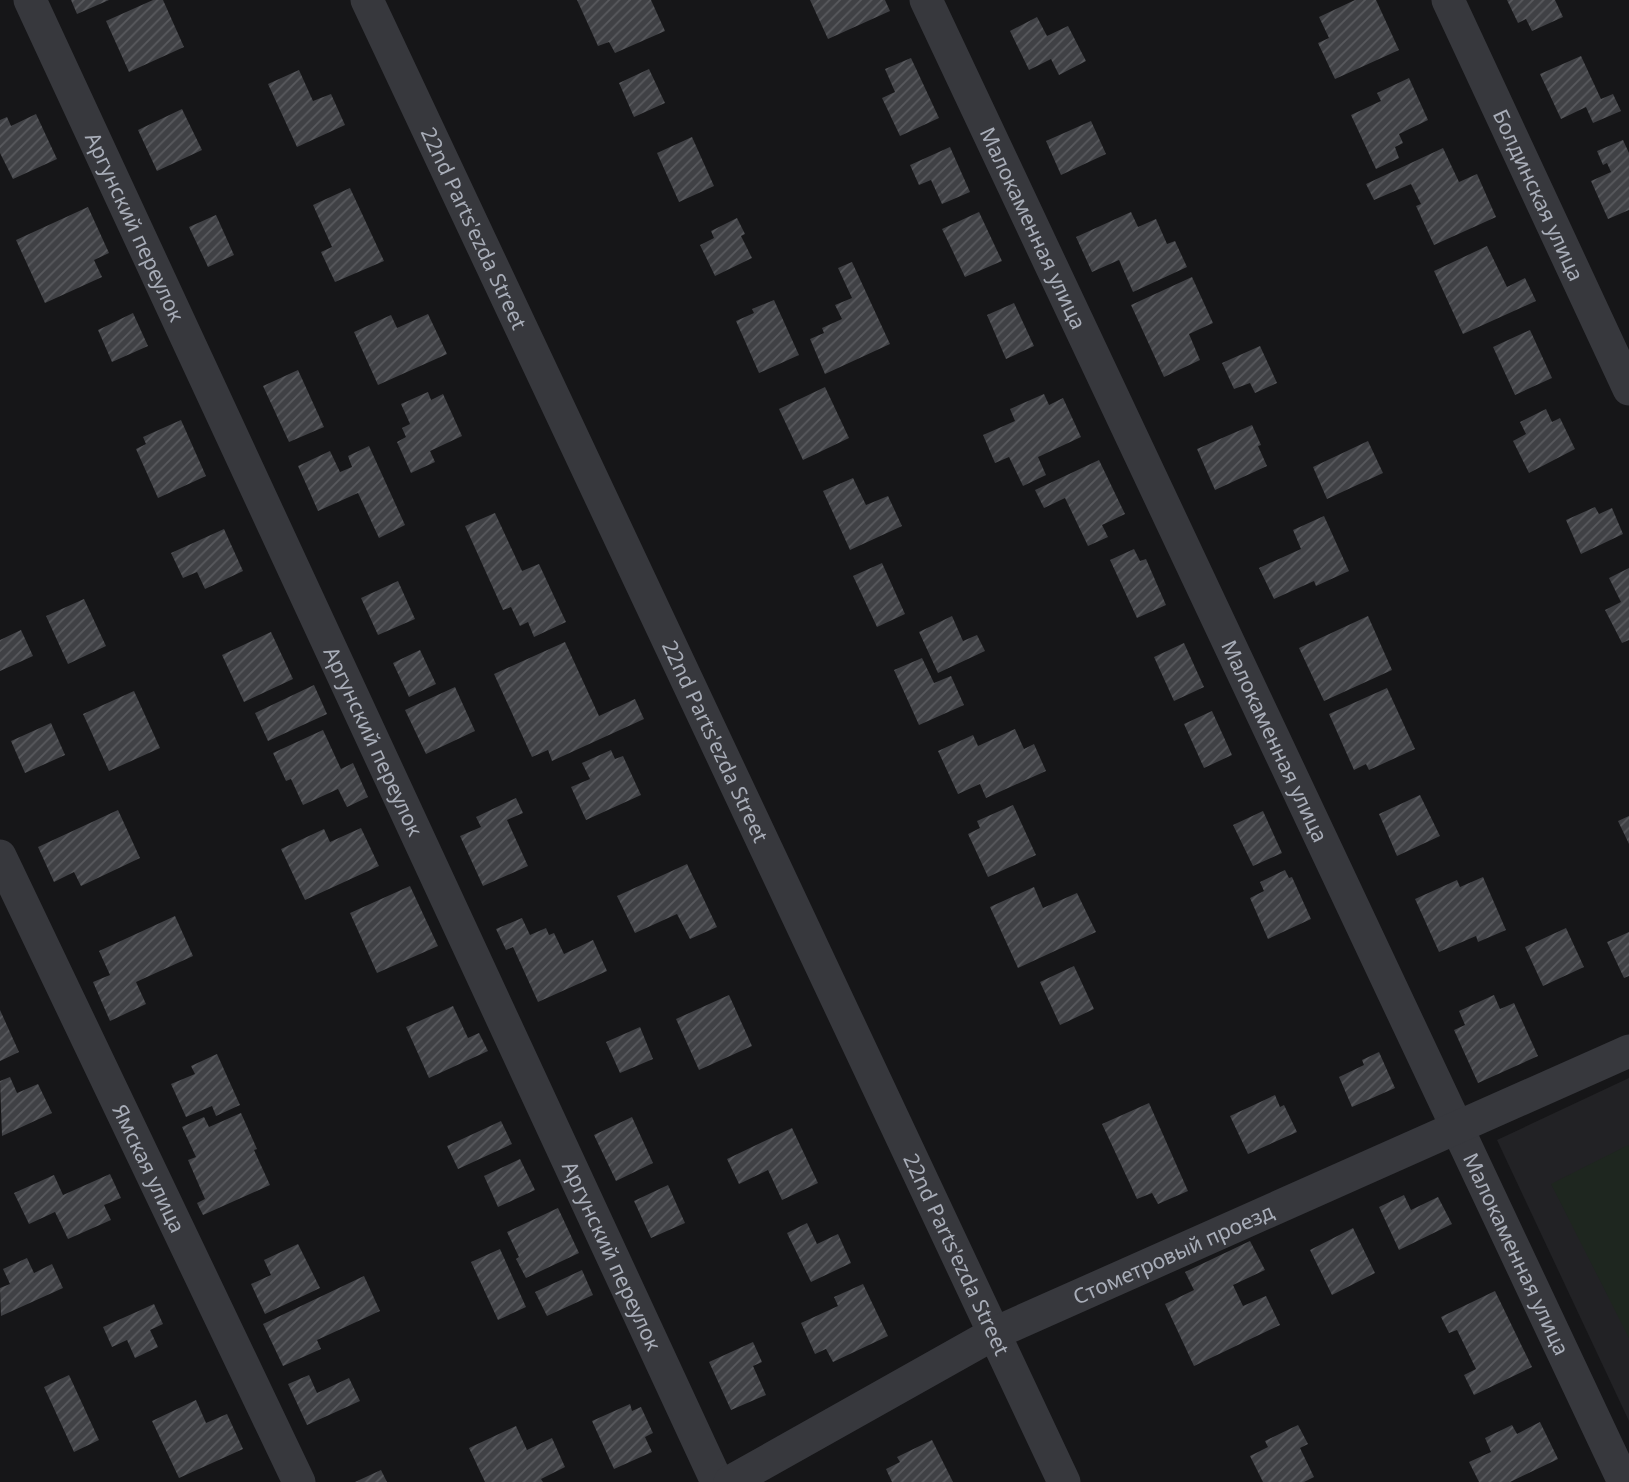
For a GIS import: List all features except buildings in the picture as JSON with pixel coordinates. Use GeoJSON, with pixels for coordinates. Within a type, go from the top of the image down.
{"type":"FeatureCollection","features":[{"type":"Feature","properties":{"kind":"street","name":"Аргунский переулок"},"geometry":{"type":"LineString","coordinates":[[30,0],[717,1482]]}},
{"type":"Feature","properties":{"kind":"street","name":"22nd Parts'ezda Street"},"geometry":{"type":"LineString","coordinates":[[367,0],[1064,1482]]}},
{"type":"Feature","properties":{"kind":"street","name":"Малокаменная улица"},"geometry":{"type":"LineString","coordinates":[[926,0],[1624,1482]]}},
{"type":"Feature","properties":{"kind":"street","name":"Болдинская улица"},"geometry":{"type":"LineString","coordinates":[[1448,0],[1629,389]]}},
{"type":"Feature","properties":{"kind":"street","name":"Ямская улица"},"geometry":{"type":"LineString","coordinates":[[0,856],[299,1482]]}},
{"type":"Feature","properties":{"kind":"street","name":"Стометровый проезд"},"geometry":{"type":"LineString","coordinates":[[730,1482],[995,1333],[1629,1051]]}},
{"type":"Feature","properties":{"kind":"shaded area"},"geometry":{"type":"Polygon","coordinates":[[[1629,1078],[1629,1421],[1497,1140],[1629,1078]]]}},
{"type":"Feature","properties":{"kind":"shaded area"},"geometry":{"type":"Polygon","coordinates":[[[1628,1145],[1629,1147],[1629,1338],[1551,1184],[1628,1145]]]}}]}
